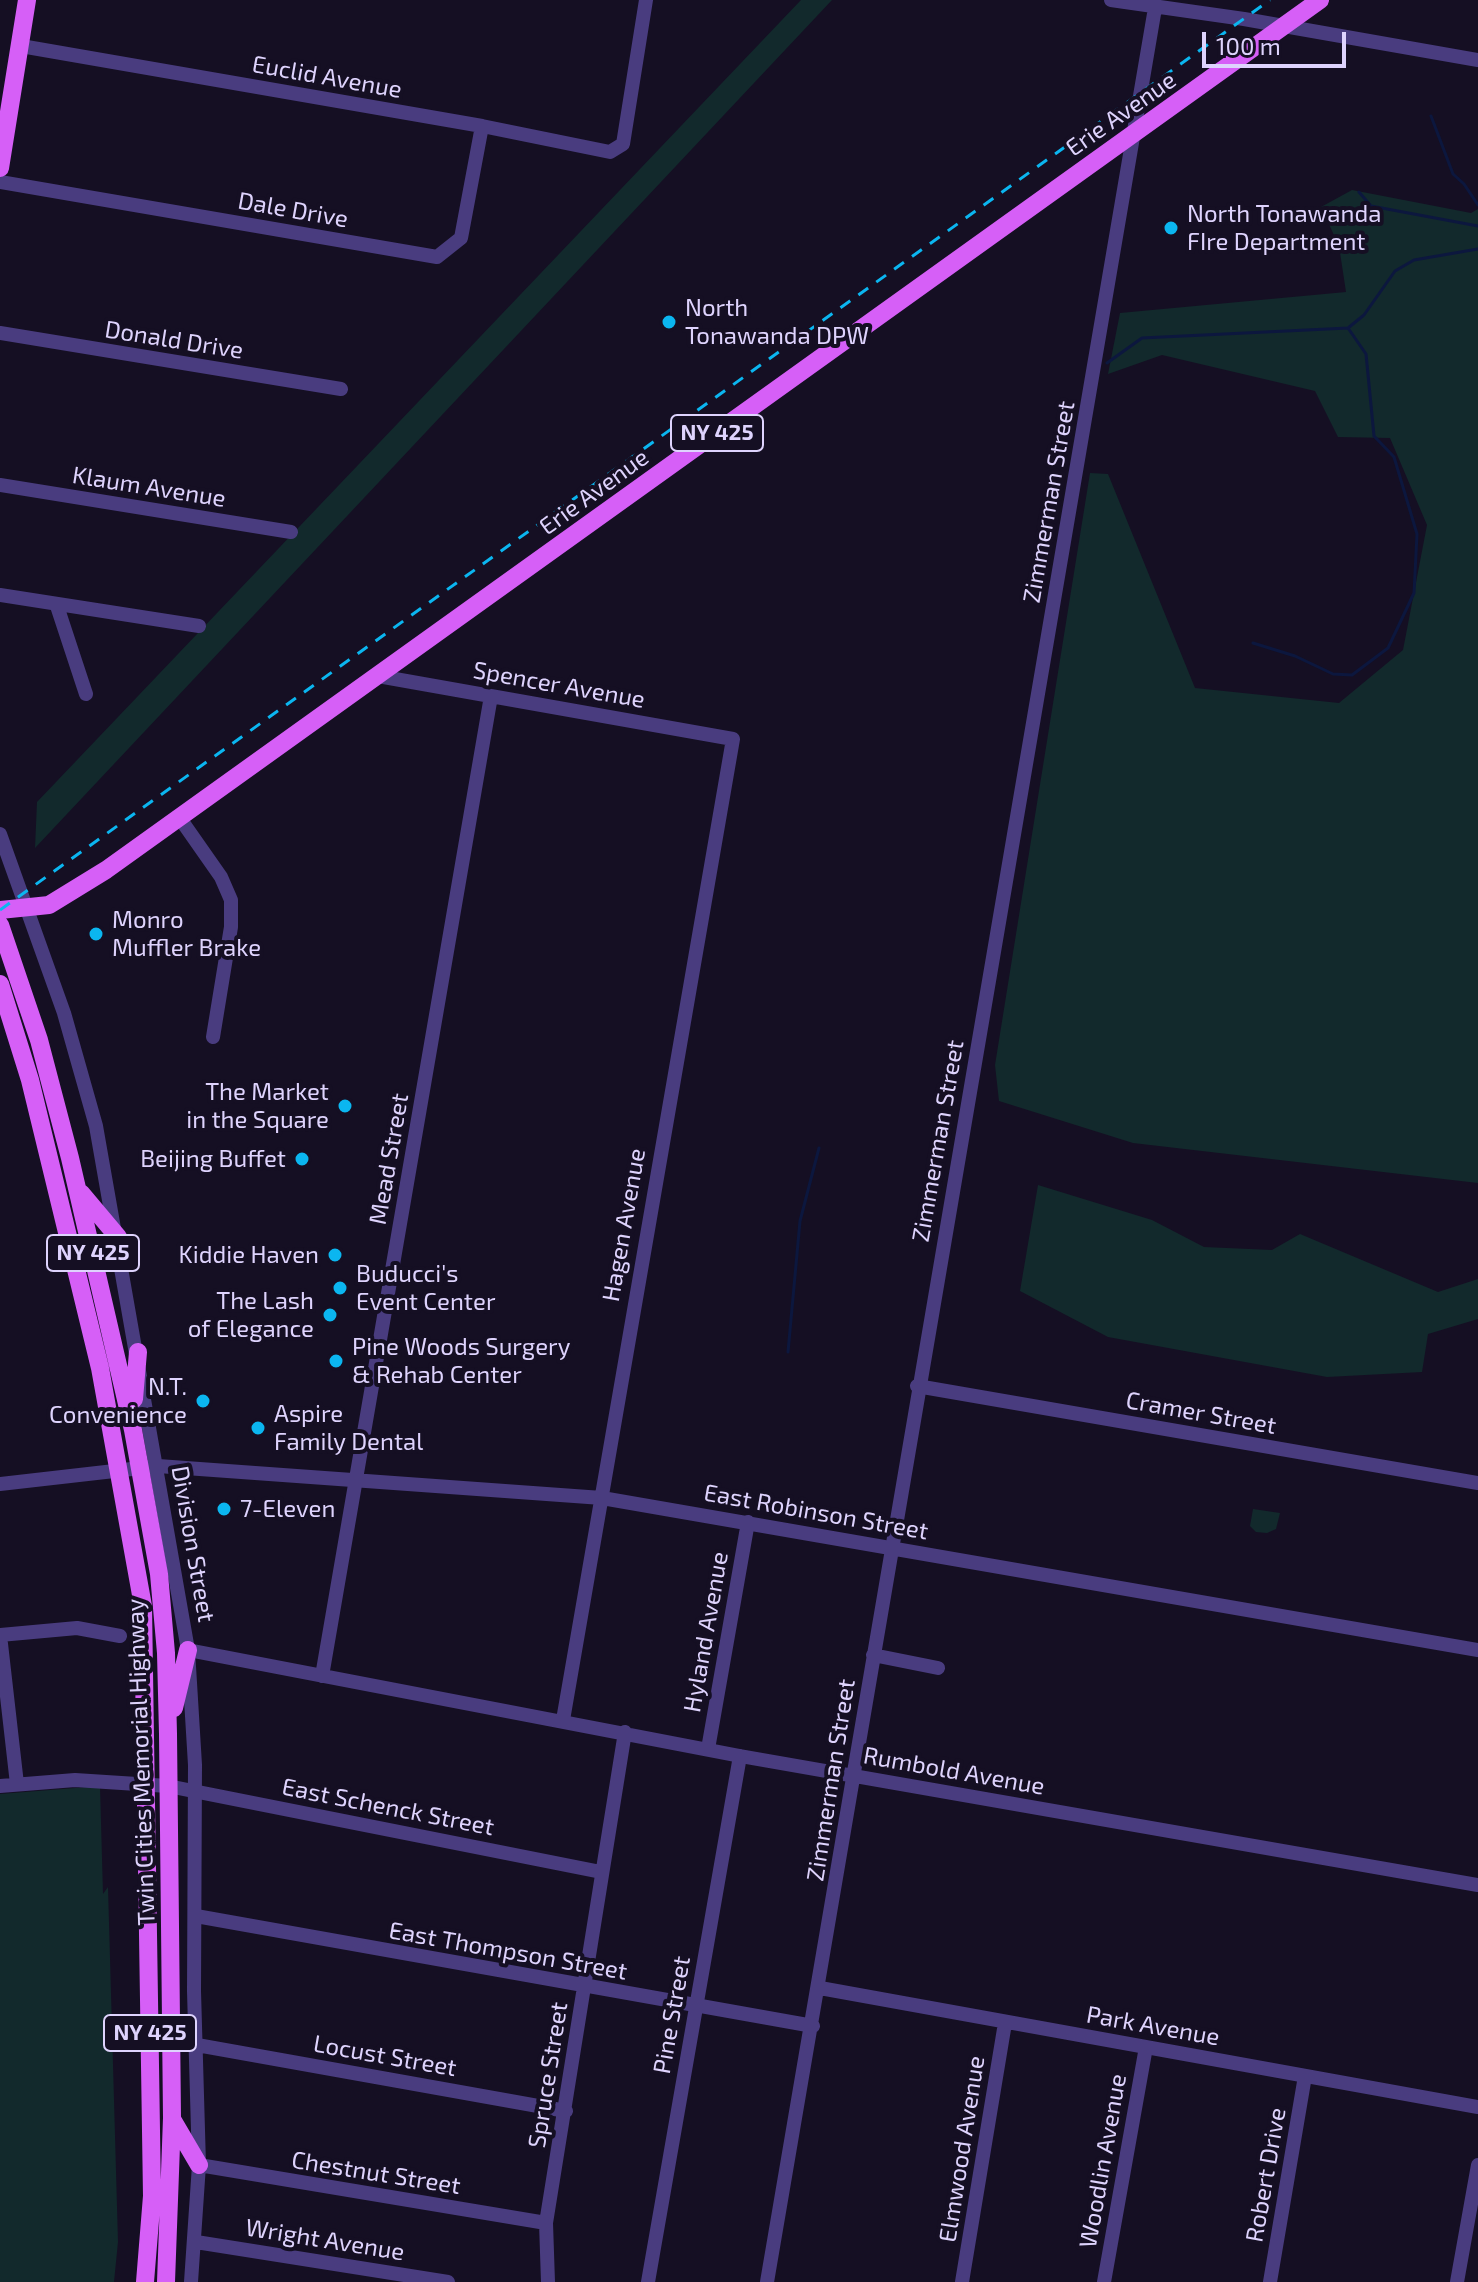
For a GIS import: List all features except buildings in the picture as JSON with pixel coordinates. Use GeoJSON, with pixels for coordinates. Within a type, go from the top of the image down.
{"type":"FeatureCollection","features":[{"type":"Feature","properties":{"kind":"main road"},"geometry":{"type":"LineString","coordinates":[[0,168],[27,0]]}},
{"type":"Feature","properties":{"kind":"main road","name":"Erie Avenue"},"geometry":{"type":"LineString","coordinates":[[0,910],[28,908],[61,900],[1320,0]]}},
{"type":"Feature","properties":{"kind":"main road","name":"Twin Cities Memorial Highway"},"geometry":{"type":"LineString","coordinates":[[0,925],[39,1040],[133,1430],[149,1467],[166,1653],[168,1734],[172,2118],[166,2282]]}},
{"type":"Feature","properties":{"kind":"main road","name":"Twin Cities Memorial Highway"},"geometry":{"type":"LineString","coordinates":[[0,984],[30,1080],[121,1471],[143,1606],[152,2196],[145,2282]]}},
{"type":"Feature","properties":{"kind":"main road"},"geometry":{"type":"LineString","coordinates":[[77,1188],[118,1237]]}},
{"type":"Feature","properties":{"kind":"main road"},"geometry":{"type":"LineString","coordinates":[[133,1430],[138,1352]]}},
{"type":"Feature","properties":{"kind":"main road"},"geometry":{"type":"LineString","coordinates":[[168,1734],[188,1650]]}},
{"type":"Feature","properties":{"kind":"main road"},"geometry":{"type":"LineString","coordinates":[[172,2118],[199,2165]]}},
{"type":"Feature","properties":{"kind":"street","name":"Euclid Avenue"},"geometry":{"type":"LineString","coordinates":[[21,46],[482,126],[610,152],[623,144],[646,0]]}},
{"type":"Feature","properties":{"kind":"street"},"geometry":{"type":"LineString","coordinates":[[1111,0],[1478,60]]}},
{"type":"Feature","properties":{"kind":"street","name":"Zimmerman Street"},"geometry":{"type":"LineString","coordinates":[[767,2282],[820,1988],[917,1386],[1155,8]]}},
{"type":"Feature","properties":{"kind":"street","name":"Dale Drive"},"geometry":{"type":"LineString","coordinates":[[0,182],[437,257],[461,238],[482,126]]}},
{"type":"Feature","properties":{"kind":"street","name":"Donald Drive"},"geometry":{"type":"LineString","coordinates":[[0,333],[341,389]]}},
{"type":"Feature","properties":{"kind":"street","name":"Klaum Avenue"},"geometry":{"type":"LineString","coordinates":[[0,485],[291,532]]}},
{"type":"Feature","properties":{"kind":"street"},"geometry":{"type":"LineString","coordinates":[[0,595],[199,626]]}},
{"type":"Feature","properties":{"kind":"street"},"geometry":{"type":"LineString","coordinates":[[57,606],[86,694]]}},
{"type":"Feature","properties":{"kind":"street","name":"Spencer Avenue"},"geometry":{"type":"LineString","coordinates":[[378,676],[733,739]]}},
{"type":"Feature","properties":{"kind":"street","name":"Mead Street"},"geometry":{"type":"LineString","coordinates":[[322,1676],[491,696]]}},
{"type":"Feature","properties":{"kind":"street","name":"Hagen Avenue"},"geometry":{"type":"LineString","coordinates":[[563,1720],[733,739]]}},
{"type":"Feature","properties":{"kind":"street"},"geometry":{"type":"LineString","coordinates":[[179,817],[225,884],[231,900],[231,927],[213,1037]]}},
{"type":"Feature","properties":{"kind":"street","name":"Division Street"},"geometry":{"type":"LineString","coordinates":[[0,834],[84,1078],[118,1237],[138,1352],[149,1467],[188,1650],[193,1693],[199,2165],[191,2282]]}},
{"type":"Feature","properties":{"kind":"street","name":"Cramer Street"},"geometry":{"type":"LineString","coordinates":[[917,1386],[1478,1483]]}},
{"type":"Feature","properties":{"kind":"street","name":"East Robinson Street"},"geometry":{"type":"LineString","coordinates":[[0,1484],[149,1467],[602,1498],[1478,1650]]}},
{"type":"Feature","properties":{"kind":"street","name":"Hyland Avenue"},"geometry":{"type":"LineString","coordinates":[[708,1749],[748,1522]]}},
{"type":"Feature","properties":{"kind":"street"},"geometry":{"type":"LineString","coordinates":[[17,1784],[0,1635],[77,1628],[120,1636]]}},
{"type":"Feature","properties":{"kind":"street","name":"Rumbold Avenue"},"geometry":{"type":"LineString","coordinates":[[188,1650],[740,1756],[1478,1885]]}},
{"type":"Feature","properties":{"kind":"street"},"geometry":{"type":"LineString","coordinates":[[873,1655],[938,1668]]}},
{"type":"Feature","properties":{"kind":"street","name":"Spruce Street"},"geometry":{"type":"LineString","coordinates":[[548,2282],[546,2223],[625,1732]]}},
{"type":"Feature","properties":{"kind":"street","name":"Pine Street"},"geometry":{"type":"LineString","coordinates":[[648,2282],[740,1756]]}},
{"type":"Feature","properties":{"kind":"street","name":"East Schenck Street"},"geometry":{"type":"LineString","coordinates":[[0,1786],[84,1780],[168,1786],[601,1872]]}},
{"type":"Feature","properties":{"kind":"street","name":"East Thompson Street"},"geometry":{"type":"LineString","coordinates":[[196,1916],[584,1988],[813,2026]]}},
{"type":"Feature","properties":{"kind":"street","name":"Park Avenue"},"geometry":{"type":"LineString","coordinates":[[820,1988],[1478,2107]]}},
{"type":"Feature","properties":{"kind":"street","name":"Elmwood Avenue"},"geometry":{"type":"LineString","coordinates":[[962,2282],[1005,2023]]}},
{"type":"Feature","properties":{"kind":"street","name":"Locust Street"},"geometry":{"type":"LineString","coordinates":[[197,2045],[566,2111]]}},
{"type":"Feature","properties":{"kind":"street","name":"Woodlin Avenue"},"geometry":{"type":"LineString","coordinates":[[1104,2282],[1146,2047]]}},
{"type":"Feature","properties":{"kind":"street","name":"Robert Drive"},"geometry":{"type":"LineString","coordinates":[[1270,2282],[1305,2076]]}},
{"type":"Feature","properties":{"kind":"street","name":"Chestnut Street"},"geometry":{"type":"LineString","coordinates":[[199,2165],[546,2223]]}},
{"type":"Feature","properties":{"kind":"street"},"geometry":{"type":"LineString","coordinates":[[1457,2282],[1478,2165]]}},
{"type":"Feature","properties":{"kind":"street","name":"Wright Avenue"},"geometry":{"type":"LineString","coordinates":[[196,2242],[448,2282]]}},
{"type":"Feature","properties":{"kind":"green space"},"geometry":{"type":"Polygon","coordinates":[[[801,0],[832,0],[35,848],[37,802],[801,0]]]}},
{"type":"Feature","properties":{"kind":"green space"},"geometry":{"type":"Polygon","coordinates":[[[1352,190],[1471,213],[1478,209],[1478,1183],[1133,1143],[999,1101],[995,1065],[1090,473],[1108,474],[1195,688],[1339,703],[1403,650],[1427,525],[1390,438],[1338,437],[1315,391],[1162,355],[1108,374],[1120,313],[1346,292],[1339,246],[1321,207],[1352,190]]]}},
{"type":"Feature","properties":{"kind":"green space"},"geometry":{"type":"Polygon","coordinates":[[[1038,1185],[1152,1220],[1204,1247],[1272,1250],[1300,1234],[1438,1292],[1478,1279],[1478,1319],[1428,1334],[1422,1372],[1327,1377],[1108,1337],[1020,1291],[1038,1185]]]}},
{"type":"Feature","properties":{"kind":"green space"},"geometry":{"type":"Polygon","coordinates":[[[1253,1509],[1280,1513],[1276,1529],[1267,1533],[1256,1532],[1250,1526],[1253,1509]]]}},
{"type":"Feature","properties":{"kind":"green space"},"geometry":{"type":"Polygon","coordinates":[[[100,1786],[103,1894],[108,1887],[118,2242],[114,2282],[0,2282],[0,1794],[100,1786]]]}},
{"type":"Feature","properties":{"kind":"waterway"},"geometry":{"type":"LineString","coordinates":[[1431,116],[1453,174],[1478,205]]}},
{"type":"Feature","properties":{"kind":"waterway"},"geometry":{"type":"LineString","coordinates":[[1359,192],[1371,206],[1478,226]]}},
{"type":"Feature","properties":{"kind":"waterway"},"geometry":{"type":"LineString","coordinates":[[1107,363],[1142,338],[1348,328],[1364,315],[1395,271],[1414,260],[1478,249]]}},
{"type":"Feature","properties":{"kind":"waterway"},"geometry":{"type":"LineString","coordinates":[[1253,643],[1295,656],[1333,674],[1352,675],[1388,648],[1414,593],[1417,534],[1394,457],[1374,436],[1366,354],[1348,328]]}},
{"type":"Feature","properties":{"kind":"waterway"},"geometry":{"type":"LineString","coordinates":[[788,1352],[800,1221],[819,1148]]}},
{"type":"Feature","properties":{"kind":"railway"},"geometry":{"type":"LineString","coordinates":[[0,910],[1270,0]]}},
{"type":"Feature","properties":{"kind":"place","name":"North Tonawanda FIre Department"},"geometry":{"type":"Point","coordinates":[1171,228]}},
{"type":"Feature","properties":{"kind":"place","name":"North Tonawanda DPW"},"geometry":{"type":"Point","coordinates":[669,322]}},
{"type":"Feature","properties":{"kind":"place","name":"Monro Muffler Brake"},"geometry":{"type":"Point","coordinates":[96,934]}},
{"type":"Feature","properties":{"kind":"place","name":"The Market in the Square"},"geometry":{"type":"Point","coordinates":[345,1106]}},
{"type":"Feature","properties":{"kind":"place","name":"Beijing Buffet"},"geometry":{"type":"Point","coordinates":[302,1159]}},
{"type":"Feature","properties":{"kind":"place","name":"Kiddie Haven"},"geometry":{"type":"Point","coordinates":[335,1255]}},
{"type":"Feature","properties":{"kind":"place","name":"Buducci's Event Center"},"geometry":{"type":"Point","coordinates":[340,1288]}},
{"type":"Feature","properties":{"kind":"place","name":"The Lash of Elegance"},"geometry":{"type":"Point","coordinates":[330,1315]}},
{"type":"Feature","properties":{"kind":"place","name":"Pine Woods Surgery & Rehab Center"},"geometry":{"type":"Point","coordinates":[336,1361]}},
{"type":"Feature","properties":{"kind":"place","name":"N.T. Convenience"},"geometry":{"type":"Point","coordinates":[203,1401]}},
{"type":"Feature","properties":{"kind":"place","name":"Aspire Family Dental"},"geometry":{"type":"Point","coordinates":[258,1428]}},
{"type":"Feature","properties":{"kind":"place","name":"7-Eleven"},"geometry":{"type":"Point","coordinates":[224,1509]}}]}
